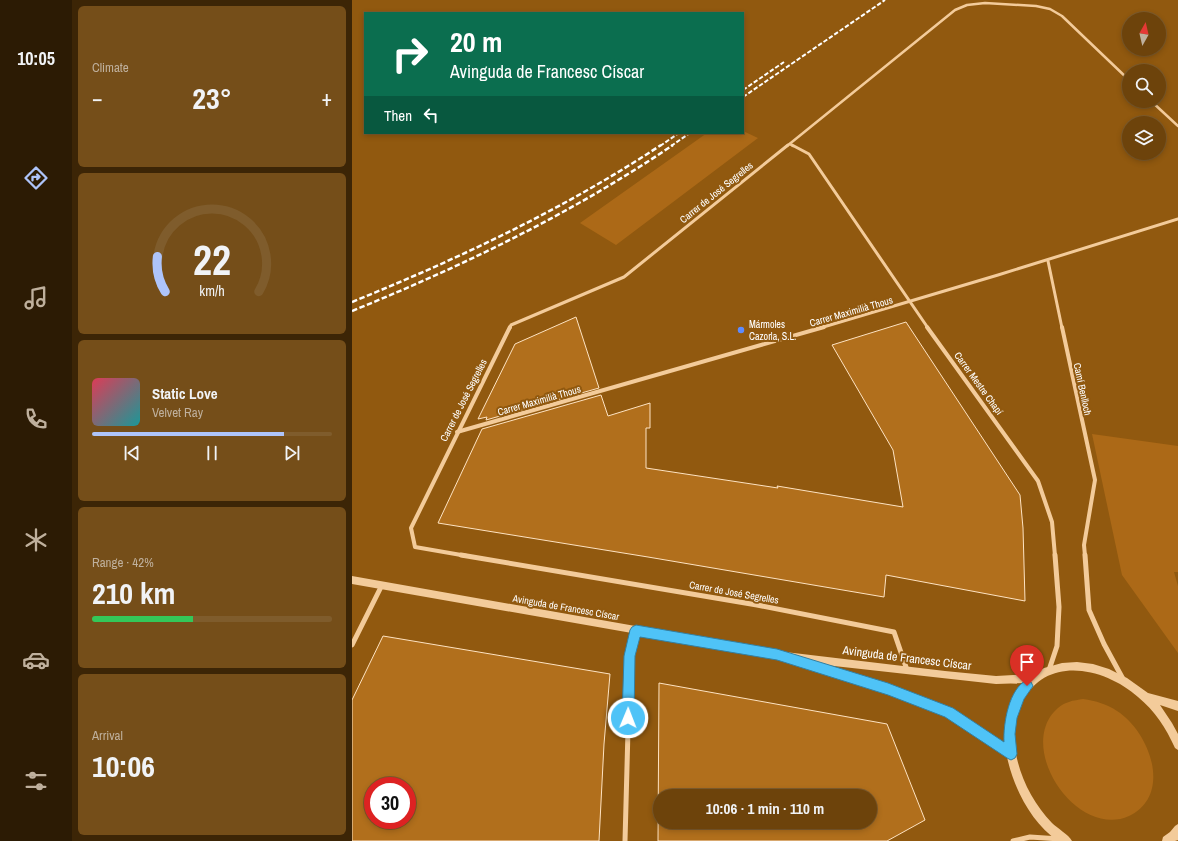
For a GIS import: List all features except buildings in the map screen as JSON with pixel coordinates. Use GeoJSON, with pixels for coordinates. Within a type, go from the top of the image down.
{"type":"FeatureCollection","features":[{"type":"Feature","properties":{"kind":"street","name":"Carrer de José Segrelles"},"geometry":{"type":"LineString","coordinates":[[907,670],[894,632],[757,605],[415,547],[411,528],[510,326],[624,277],[955,10],[967,5],[985,3],[1036,6],[1050,9],[1062,16],[1122,73]]}},
{"type":"Feature","properties":{"kind":"street"},"geometry":{"type":"LineString","coordinates":[[1159,108],[1178,126]]}},
{"type":"Feature","properties":{"kind":"street","name":"Carrer Mestre Chapí"},"geometry":{"type":"LineString","coordinates":[[790,144],[809,154],[910,303],[1038,481],[1052,522],[1059,607],[1057,646],[1049,670]]}},
{"type":"Feature","properties":{"kind":"street","name":"Carrer Maximilià Thous"},"geometry":{"type":"LineString","coordinates":[[457,432],[910,303],[1178,219]]}},
{"type":"Feature","properties":{"kind":"street","name":"Camí Benlloch"},"geometry":{"type":"LineString","coordinates":[[1048,261],[1095,480],[1084,545],[1090,610],[1104,644],[1125,681]]}},
{"type":"Feature","properties":{"kind":"street","name":"Avinguda de Francesc Císcar"},"geometry":{"type":"LineString","coordinates":[[352,580],[777,655],[996,680],[1035,678]]}},
{"type":"Feature","properties":{"kind":"street"},"geometry":{"type":"LineString","coordinates":[[352,645],[382,585]]}},
{"type":"Feature","properties":{"kind":"street"},"geometry":{"type":"LineString","coordinates":[[625,841],[630,656],[636,630]]}},
{"type":"Feature","properties":{"kind":"street","name":"Avinguda de Francesc Císcar"},"geometry":{"type":"LineString","coordinates":[[777,655],[888,689],[949,712],[1011,754]]}},
{"type":"Feature","properties":{"kind":"street"},"geometry":{"type":"LineString","coordinates":[[1065,840],[1038,815],[1023,792],[1013,768],[1010,734],[1011,718],[1020,695],[1035,678],[1049,670],[1066,666],[1085,667],[1105,672],[1125,681],[1145,697],[1162,716],[1178,745]]}},
{"type":"Feature","properties":{"kind":"street"},"geometry":{"type":"LineString","coordinates":[[1145,697],[1178,706]]}},
{"type":"Feature","properties":{"kind":"street"},"geometry":{"type":"LineString","coordinates":[[1167,841],[1174,836],[1178,829]]}},
{"type":"Feature","properties":{"kind":"street"},"geometry":{"type":"LineString","coordinates":[[1013,841],[1030,837],[1065,840]]}},
{"type":"Feature","properties":{"kind":"shaded area"},"geometry":{"type":"Polygon","coordinates":[[[744,131],[758,138],[616,245],[580,223],[706,134],[744,134],[744,131]]]}},
{"type":"Feature","properties":{"kind":"shaded area"},"geometry":{"type":"Polygon","coordinates":[[[1092,434],[1178,446],[1178,572],[1174,572],[1178,586],[1178,653],[1122,575],[1092,434]]]}},
{"type":"Feature","properties":{"kind":"shaded area"},"geometry":{"type":"Polygon","coordinates":[[[1083,699],[1101,703],[1117,711],[1129,721],[1139,733],[1147,748],[1152,764],[1153,779],[1150,794],[1142,806],[1129,816],[1111,820],[1093,816],[1076,806],[1061,791],[1050,773],[1044,754],[1044,735],[1050,717],[1063,704],[1083,699]]]}},
{"type":"Feature","properties":{"kind":"railway"},"geometry":{"type":"LineString","coordinates":[[744,96],[885,0]]}},
{"type":"Feature","properties":{"kind":"railway"},"geometry":{"type":"LineString","coordinates":[[744,89],[784,62]]}},
{"type":"Feature","properties":{"kind":"railway"},"geometry":{"type":"LineString","coordinates":[[660,146],[678,134]]}},
{"type":"Feature","properties":{"kind":"railway"},"geometry":{"type":"LineString","coordinates":[[671,146],[689,134]]}},
{"type":"Feature","properties":{"kind":"railway"},"geometry":{"type":"LineString","coordinates":[[352,302],[432,268],[511,231],[587,190],[661,145]]}},
{"type":"Feature","properties":{"kind":"railway"},"geometry":{"type":"LineString","coordinates":[[352,311],[436,275],[517,236],[596,193],[673,145]]}},
{"type":"Feature","properties":{"kind":"place","name":"Mármoles Cazorla, S.L."},"geometry":{"type":"Point","coordinates":[741,330]}},
{"type":"Feature","properties":{"kind":"route"},"geometry":{"type":"LineString","coordinates":[[628,718],[630,656],[636,630],[777,655],[888,689],[949,712],[990,738],[1011,754],[1011,718],[1020,695],[1027,686]]}}]}
